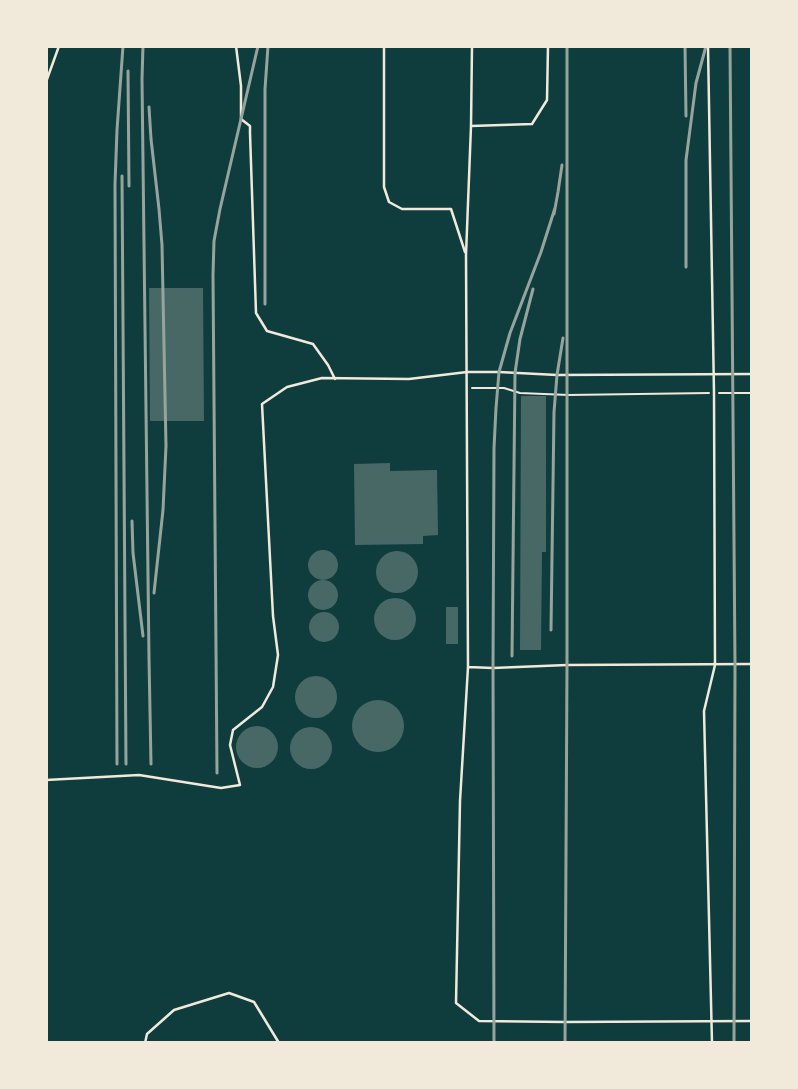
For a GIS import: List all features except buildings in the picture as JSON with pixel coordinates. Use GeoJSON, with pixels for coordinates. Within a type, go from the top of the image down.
{"type":"FeatureCollection","features":[{"type":"Feature","properties":{"kind":"lane"},"geometry":{"type":"LineString","coordinates":[[46,82],[59,46]]}},
{"type":"Feature","properties":{"kind":"lane"},"geometry":{"type":"LineString","coordinates":[[236,46],[241,86],[241,119],[250,126],[256,313],[267,331],[313,344],[336,379]]}},
{"type":"Feature","properties":{"kind":"lane"},"geometry":{"type":"LineString","coordinates":[[384,46],[384,187],[389,202],[402,209],[451,208],[466,255]]}},
{"type":"Feature","properties":{"kind":"lane"},"geometry":{"type":"LineString","coordinates":[[472,46],[466,255],[468,667],[460,801],[456,1003],[478,1020],[565,1022],[752,1021]]}},
{"type":"Feature","properties":{"kind":"lane"},"geometry":{"type":"LineString","coordinates":[[471,126],[532,124],[547,100],[548,46]]}},
{"type":"Feature","properties":{"kind":"lane"},"geometry":{"type":"LineString","coordinates":[[708,46],[714,393],[715,665],[704,711],[712,1043]]}},
{"type":"Feature","properties":{"kind":"lane"},"geometry":{"type":"LineString","coordinates":[[46,780],[139,775],[220,788],[240,784],[230,745],[233,730],[262,707],[273,687],[278,655],[273,616],[262,404],[287,387],[322,378],[410,379],[466,372],[557,375],[752,374]]}},
{"type":"Feature","properties":{"kind":"lane"},"geometry":{"type":"LineString","coordinates":[[468,667],[752,664]]}},
{"type":"Feature","properties":{"kind":"lane"},"geometry":{"type":"LineString","coordinates":[[145,1043],[147,1034],[174,1010],[229,993],[254,1002],[279,1043]]}},
{"type":"Feature","properties":{"kind":"path"},"geometry":{"type":"LineString","coordinates":[[467,388],[504,388],[520,392],[568,396],[752,393]]}},
{"type":"Feature","properties":{"kind":"railway"},"geometry":{"type":"LineString","coordinates":[[117,764],[115,184],[123,46]]}},
{"type":"Feature","properties":{"kind":"railway"},"geometry":{"type":"LineString","coordinates":[[143,46],[151,764]]}},
{"type":"Feature","properties":{"kind":"railway"},"geometry":{"type":"LineString","coordinates":[[217,773],[214,241],[258,46]]}},
{"type":"Feature","properties":{"kind":"railway"},"geometry":{"type":"LineString","coordinates":[[265,304],[265,89],[268,46]]}},
{"type":"Feature","properties":{"kind":"railway"},"geometry":{"type":"LineString","coordinates":[[565,1043],[567,46]]}},
{"type":"Feature","properties":{"kind":"railway"},"geometry":{"type":"LineString","coordinates":[[685,46],[686,116]]}},
{"type":"Feature","properties":{"kind":"railway"},"geometry":{"type":"LineString","coordinates":[[686,267],[686,160],[696,83],[706,46]]}},
{"type":"Feature","properties":{"kind":"railway"},"geometry":{"type":"LineString","coordinates":[[730,46],[735,664],[734,1043]]}},
{"type":"Feature","properties":{"kind":"railway"},"geometry":{"type":"LineString","coordinates":[[128,71],[129,186]]}},
{"type":"Feature","properties":{"kind":"railway"},"geometry":{"type":"LineString","coordinates":[[149,107],[162,245],[166,446],[163,510],[154,593]]}},
{"type":"Feature","properties":{"kind":"railway"},"geometry":{"type":"LineString","coordinates":[[554,214],[562,165]]}},
{"type":"Feature","properties":{"kind":"railway"},"geometry":{"type":"LineString","coordinates":[[122,176],[126,764]]}},
{"type":"Feature","properties":{"kind":"railway"},"geometry":{"type":"LineString","coordinates":[[494,1043],[493,668],[494,448],[496,408],[499,372],[510,333],[541,252],[555,208]]}},
{"type":"Feature","properties":{"kind":"railway"},"geometry":{"type":"LineString","coordinates":[[512,656],[515,373],[520,339],[533,289]]}},
{"type":"Feature","properties":{"kind":"railway"},"geometry":{"type":"LineString","coordinates":[[551,630],[554,412],[563,338]]}},
{"type":"Feature","properties":{"kind":"railway"},"geometry":{"type":"LineString","coordinates":[[132,521],[133,553],[143,636]]}}]}
